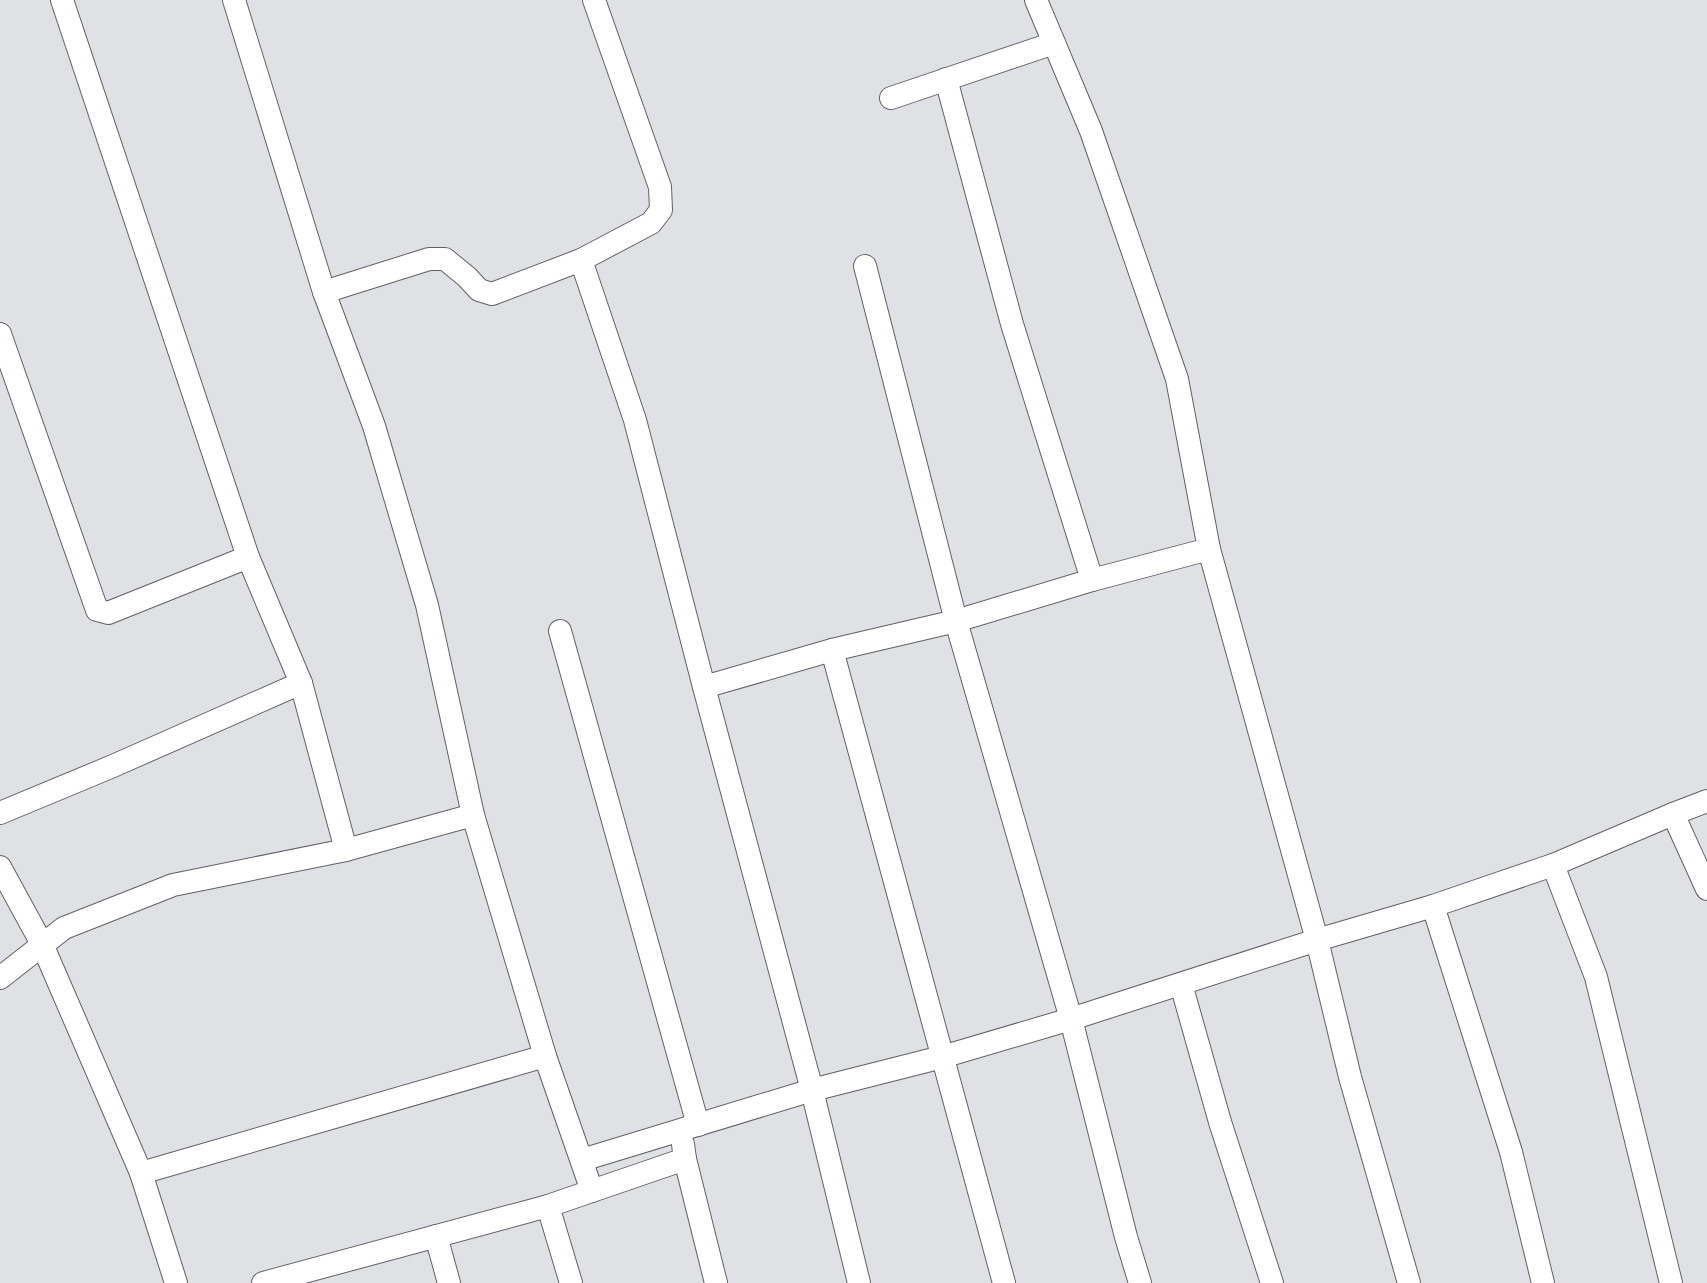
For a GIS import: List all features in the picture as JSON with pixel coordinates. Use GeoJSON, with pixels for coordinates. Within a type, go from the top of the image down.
{"type":"FeatureCollection","features":[{"type":"Feature","properties":{"kind":"street"},"geometry":{"type":"LineString","coordinates":[[62,0],[248,558],[301,683],[346,850]]}},
{"type":"Feature","properties":{"kind":"street"},"geometry":{"type":"LineString","coordinates":[[234,0],[324,292],[374,426],[427,605],[473,815],[545,1056],[592,1191]]}},
{"type":"Feature","properties":{"kind":"street"},"geometry":{"type":"LineString","coordinates":[[324,292],[429,259],[445,259],[467,277],[479,290],[492,294],[582,260],[651,223],[661,210],[660,187],[594,0]]}},
{"type":"Feature","properties":{"kind":"street"},"geometry":{"type":"LineString","coordinates":[[1036,0],[1091,131],[1177,379],[1210,548],[1316,940],[1350,1078],[1409,1283]]}},
{"type":"Feature","properties":{"kind":"street"},"geometry":{"type":"LineString","coordinates":[[891,98],[1054,43]]}},
{"type":"Feature","properties":{"kind":"street"},"geometry":{"type":"LineString","coordinates":[[946,79],[1012,324],[1092,580]]}},
{"type":"Feature","properties":{"kind":"street"},"geometry":{"type":"LineString","coordinates":[[582,260],[635,420],[704,687],[812,1090],[859,1283]]}},
{"type":"Feature","properties":{"kind":"street"},"geometry":{"type":"LineString","coordinates":[[865,266],[956,621],[1071,1019],[1124,1229],[1140,1283]]}},
{"type":"Feature","properties":{"kind":"street"},"geometry":{"type":"LineString","coordinates":[[0,334],[97,610],[108,613],[248,558]]}},
{"type":"Feature","properties":{"kind":"street"},"geometry":{"type":"LineString","coordinates":[[704,687],[832,650],[956,621],[1092,580],[1210,548]]}},
{"type":"Feature","properties":{"kind":"street"},"geometry":{"type":"LineString","coordinates":[[560,631],[690,1128],[685,1158],[716,1283]]}},
{"type":"Feature","properties":{"kind":"street"},"geometry":{"type":"LineString","coordinates":[[832,650],[1004,1283]]}},
{"type":"Feature","properties":{"kind":"street"},"geometry":{"type":"LineString","coordinates":[[0,813],[113,766],[301,683]]}},
{"type":"Feature","properties":{"kind":"street"},"geometry":{"type":"LineString","coordinates":[[582,1160],[812,1090],[942,1057],[1071,1019],[1316,940],[1433,906],[1553,866],[1673,814],[1707,801]]}},
{"type":"Feature","properties":{"kind":"street"},"geometry":{"type":"LineString","coordinates":[[1673,814],[1707,889]]}},
{"type":"Feature","properties":{"kind":"street"},"geometry":{"type":"LineString","coordinates":[[0,978],[64,928],[173,885],[346,850],[473,815]]}},
{"type":"Feature","properties":{"kind":"street"},"geometry":{"type":"LineString","coordinates":[[1553,866],[1596,977],[1671,1283]]}},
{"type":"Feature","properties":{"kind":"street"},"geometry":{"type":"LineString","coordinates":[[0,867],[42,944],[141,1173],[176,1283]]}},
{"type":"Feature","properties":{"kind":"street"},"geometry":{"type":"LineString","coordinates":[[1433,906],[1511,1152],[1543,1283]]}},
{"type":"Feature","properties":{"kind":"street"},"geometry":{"type":"LineString","coordinates":[[1181,984],[1220,1122],[1272,1283]]}},
{"type":"Feature","properties":{"kind":"street"},"geometry":{"type":"LineString","coordinates":[[141,1173],[545,1056]]}},
{"type":"Feature","properties":{"kind":"street"},"geometry":{"type":"LineString","coordinates":[[263,1283],[306,1278],[436,1236],[548,1206],[685,1158]]}},
{"type":"Feature","properties":{"kind":"street"},"geometry":{"type":"LineString","coordinates":[[548,1206],[571,1283]]}},
{"type":"Feature","properties":{"kind":"street"},"geometry":{"type":"LineString","coordinates":[[436,1236],[449,1283]]}}]}
